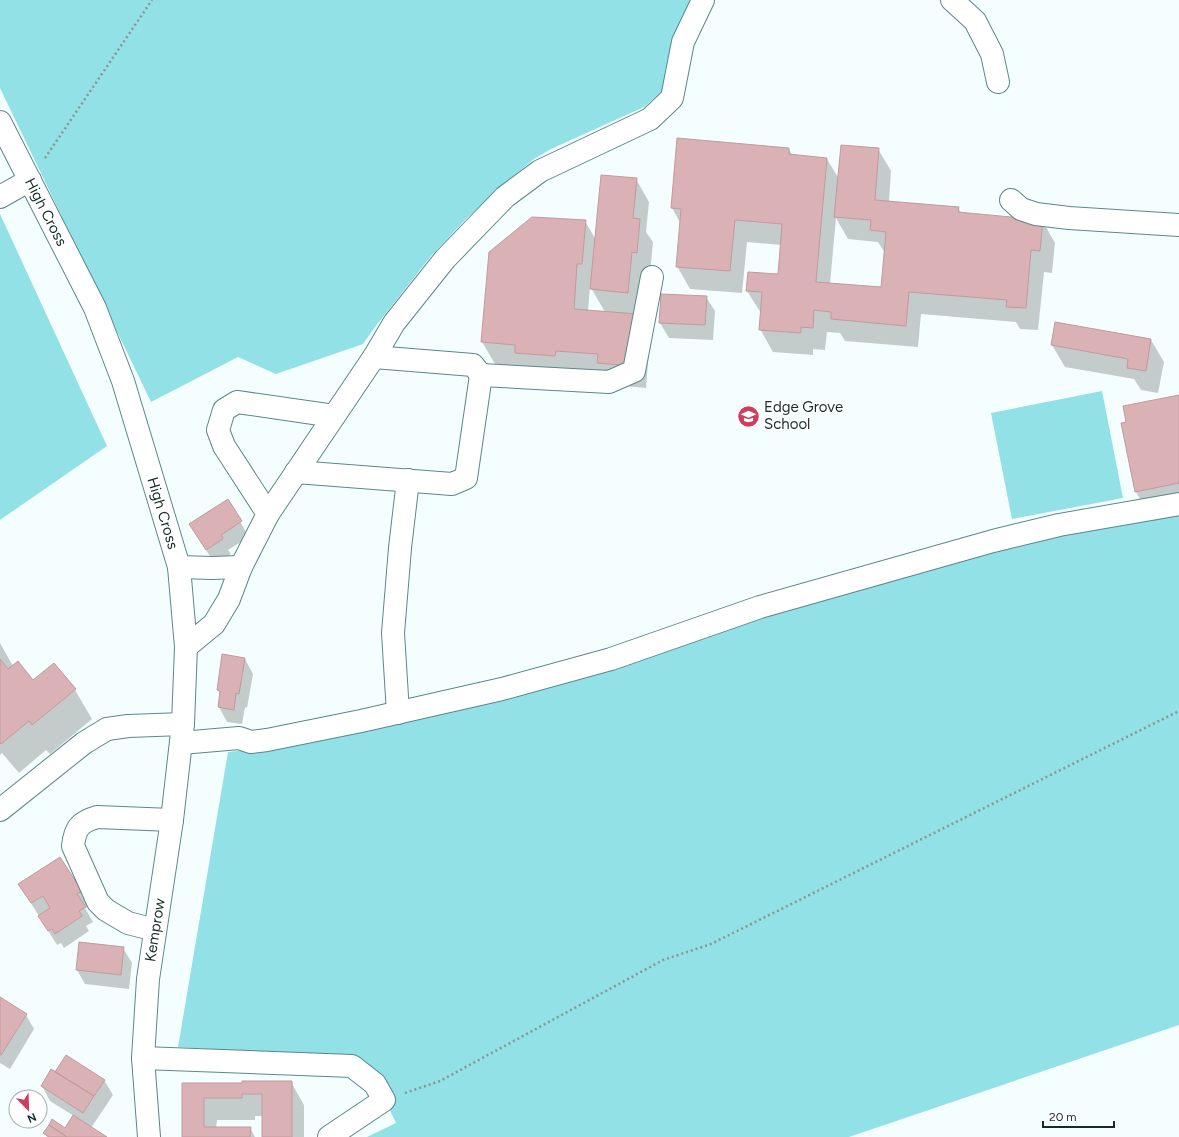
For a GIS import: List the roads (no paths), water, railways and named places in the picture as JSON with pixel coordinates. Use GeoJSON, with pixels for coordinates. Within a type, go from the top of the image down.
{"type":"FeatureCollection","features":[{"type":"Feature","properties":{"kind":"street"},"geometry":{"type":"LineString","coordinates":[[186,647],[214,624],[229,598],[241,567],[268,514],[374,357],[394,323],[445,259],[505,197],[540,171],[650,119],[672,98],[683,42],[703,0]]}},
{"type":"Feature","properties":{"kind":"street"},"geometry":{"type":"LineString","coordinates":[[952,0],[975,22],[992,54],[998,82]]}},
{"type":"Feature","properties":{"kind":"street","name":"High Cross"},"geometry":{"type":"LineString","coordinates":[[0,122],[95,308],[123,381],[179,567],[186,647],[182,734]]}},
{"type":"Feature","properties":{"kind":"street"},"geometry":{"type":"LineString","coordinates":[[0,197],[30,180]]}},
{"type":"Feature","properties":{"kind":"street"},"geometry":{"type":"LineString","coordinates":[[1011,200],[1021,208],[1036,214],[1069,218],[1179,225]]}},
{"type":"Feature","properties":{"kind":"street"},"geometry":{"type":"LineString","coordinates":[[481,375],[609,382],[634,371],[652,277]]}},
{"type":"Feature","properties":{"kind":"street"},"geometry":{"type":"LineString","coordinates":[[296,472],[452,484],[466,478],[481,375],[473,365],[374,357]]}},
{"type":"Feature","properties":{"kind":"street"},"geometry":{"type":"LineString","coordinates":[[268,514],[224,446],[218,430],[224,410],[237,402],[334,416]]}},
{"type":"Feature","properties":{"kind":"street"},"geometry":{"type":"LineString","coordinates":[[398,713],[393,634],[400,548],[408,480]]}},
{"type":"Feature","properties":{"kind":"street"},"geometry":{"type":"LineString","coordinates":[[0,810],[84,743],[107,729],[128,726],[182,734],[239,738],[251,742],[398,713],[502,689],[577,669],[631,652],[760,607],[993,541],[1059,525],[1179,504]]}},
{"type":"Feature","properties":{"kind":"street"},"geometry":{"type":"LineString","coordinates":[[179,567],[241,567]]}},
{"type":"Feature","properties":{"kind":"street","name":"Kemprow"},"geometry":{"type":"LineString","coordinates":[[150,1137],[142,1058],[148,979],[172,820],[182,734]]}},
{"type":"Feature","properties":{"kind":"street"},"geometry":{"type":"LineString","coordinates":[[155,930],[128,924],[106,910],[98,902],[73,846],[74,836],[77,829],[86,820],[97,816],[172,820]]}},
{"type":"Feature","properties":{"kind":"street"},"geometry":{"type":"LineString","coordinates":[[142,1058],[352,1066],[375,1084],[384,1100],[329,1137]]}},
{"type":"Feature","properties":{"kind":"place","name":"Edge Grove School"},"geometry":{"type":"Point","coordinates":[748,416]}}]}
